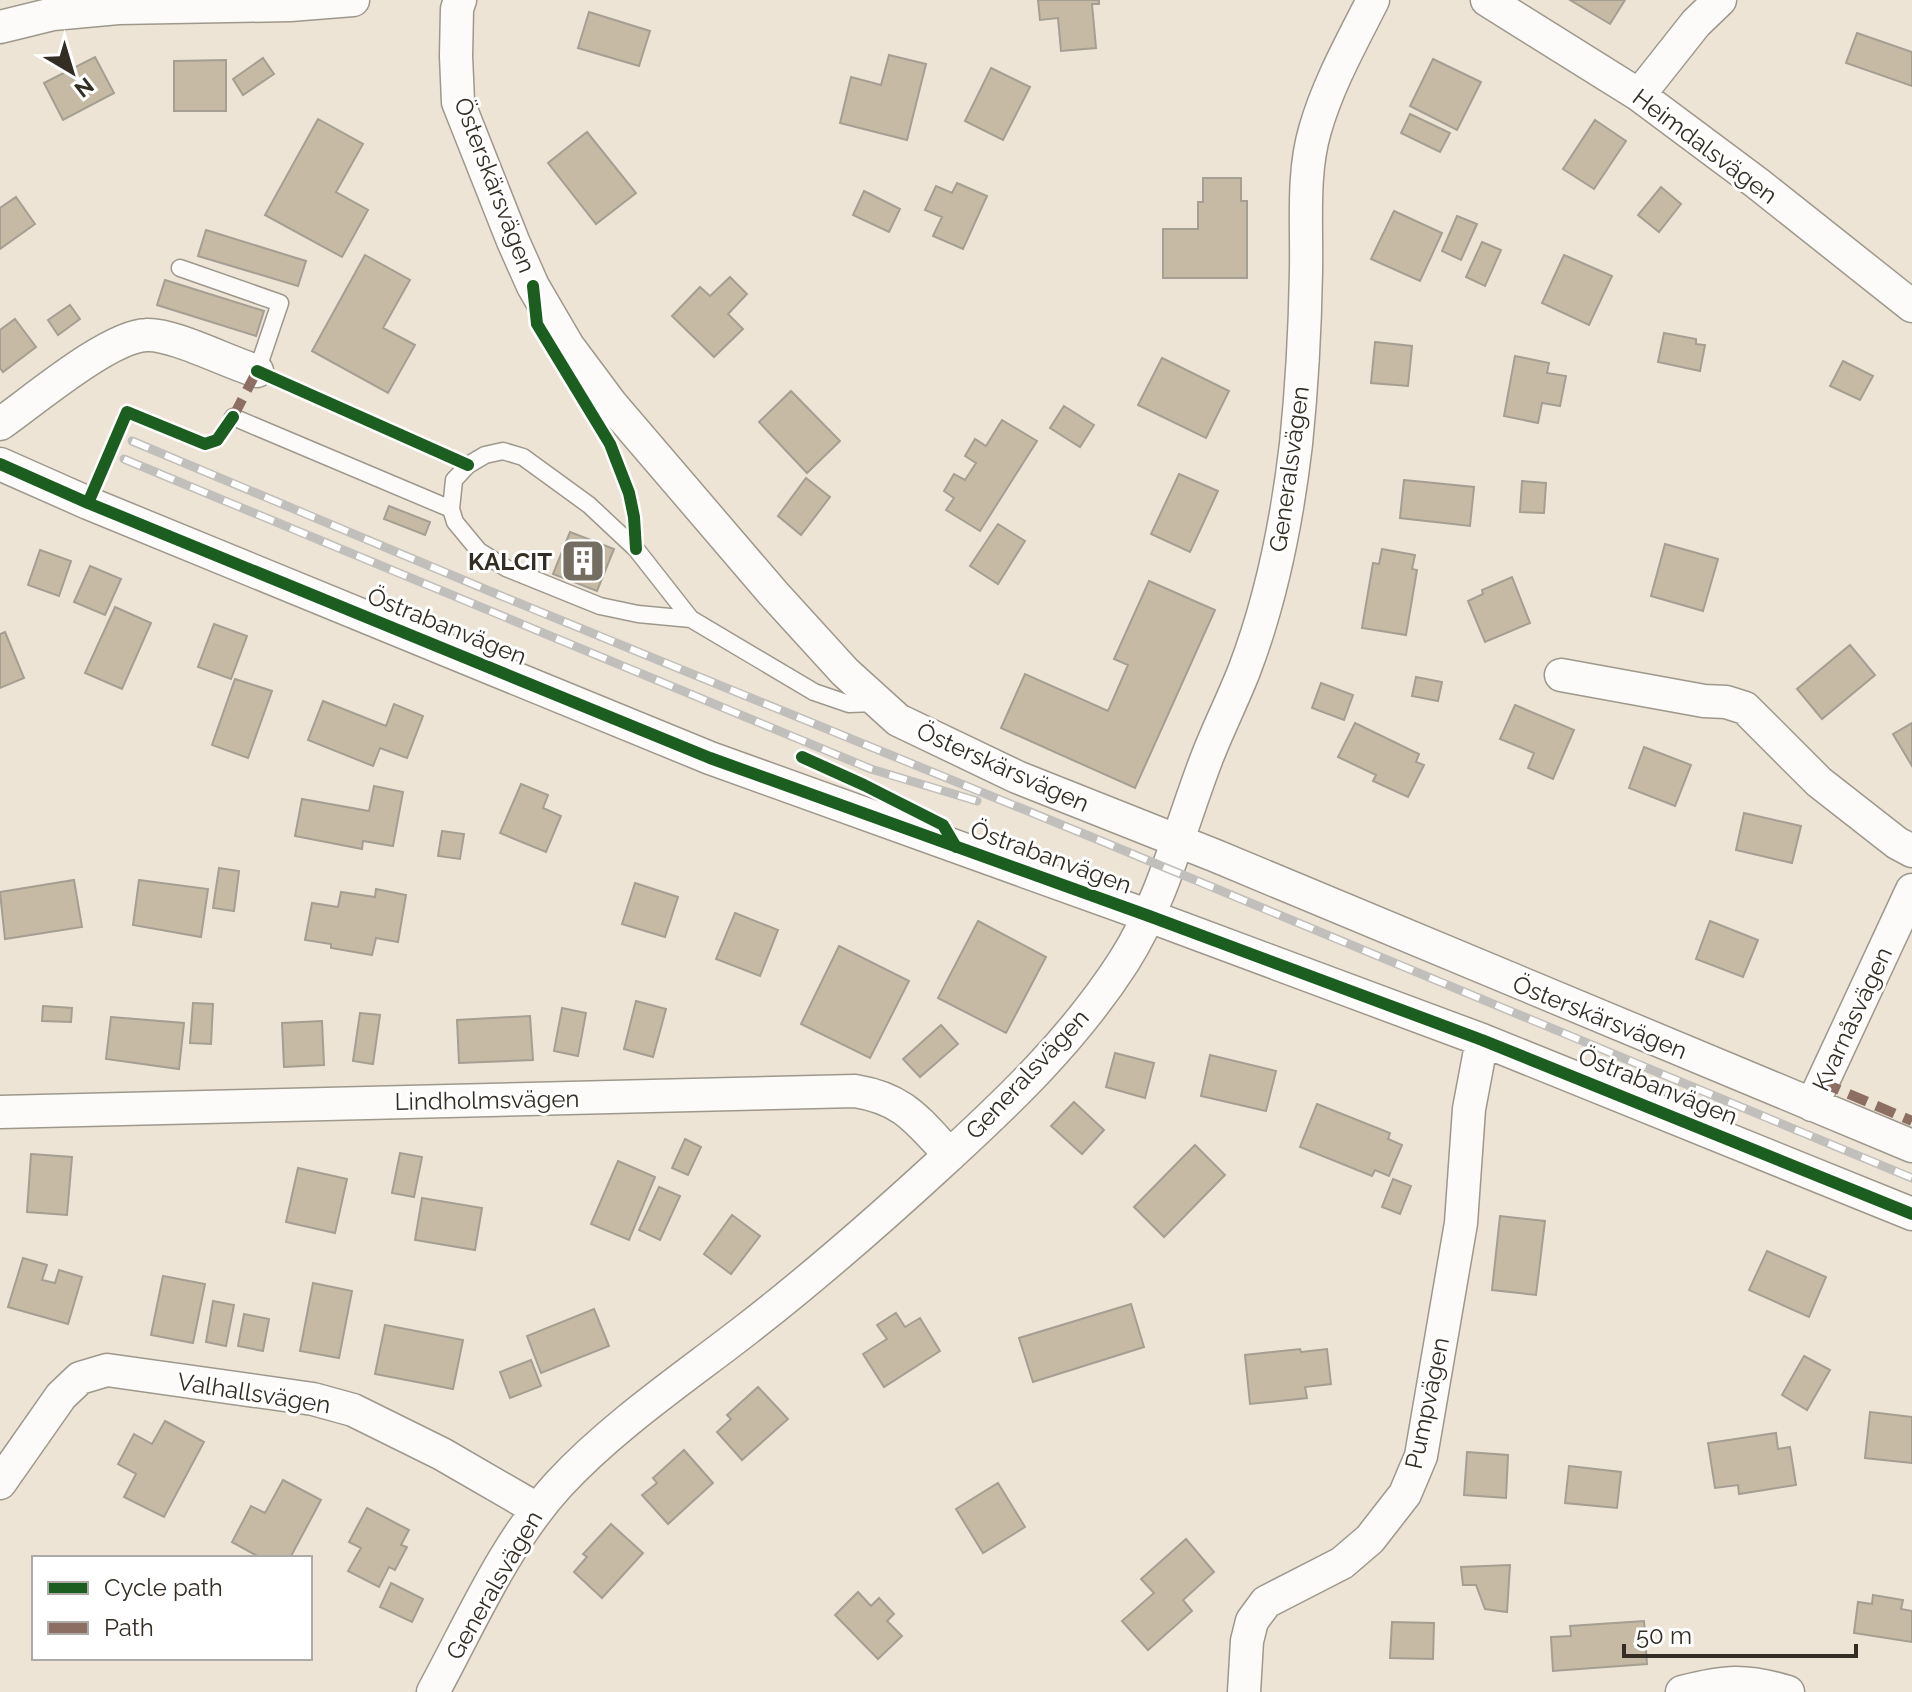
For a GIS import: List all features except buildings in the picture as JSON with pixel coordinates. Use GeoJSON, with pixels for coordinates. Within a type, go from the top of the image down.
{"type":"FeatureCollection","features":[{"type":"Feature","properties":{"kind":"street"},"geometry":{"type":"LineString","coordinates":[[0,27],[53,14],[118,8],[290,5],[353,0]]}},
{"type":"Feature","properties":{"kind":"street","name":"Österskärsvägen"},"geometry":{"type":"LineString","coordinates":[[460,0],[457,25],[458,102],[533,286],[568,346],[612,405],[773,593],[845,672],[898,720],[1017,777],[1179,841],[1912,1146]]}},
{"type":"Feature","properties":{"kind":"street","name":"Generalsvägen"},"geometry":{"type":"LineString","coordinates":[[433,1692],[485,1594],[537,1509],[563,1479],[607,1439],[885,1215],[1042,1067],[1084,1017],[1124,960],[1149,916],[1179,841],[1207,757],[1244,671],[1276,564],[1289,504],[1304,355],[1307,183],[1314,131],[1335,77],[1373,0]]}},
{"type":"Feature","properties":{"kind":"street","name":"Heimdalsvägen"},"geometry":{"type":"LineString","coordinates":[[1487,0],[1639,95],[1757,183],[1912,306]]}},
{"type":"Feature","properties":{"kind":"street"},"geometry":{"type":"LineString","coordinates":[[1639,95],[1696,23],[1720,0]]}},
{"type":"Feature","properties":{"kind":"street"},"geometry":{"type":"LineString","coordinates":[[0,424],[98,355],[123,342],[147,335],[191,346],[257,371]]}},
{"type":"Feature","properties":{"kind":"street","name":"Östrabanvägen"},"geometry":{"type":"LineString","coordinates":[[0,464],[710,758],[1482,1040],[1912,1214]]}},
{"type":"Feature","properties":{"kind":"street"},"geometry":{"type":"LineString","coordinates":[[1561,675],[1704,701],[1726,702],[1745,708],[1819,782],[1897,843],[1912,851]]}},
{"type":"Feature","properties":{"kind":"street","name":"Kvarnåsvägen"},"geometry":{"type":"LineString","coordinates":[[1812,1105],[1912,890]]}},
{"type":"Feature","properties":{"kind":"street","name":"Pumpvägen"},"geometry":{"type":"LineString","coordinates":[[1244,1692],[1247,1641],[1252,1621],[1266,1602],[1342,1563],[1370,1539],[1405,1494],[1421,1456],[1461,1223],[1469,1109],[1482,1040]]}},
{"type":"Feature","properties":{"kind":"street","name":"Lindholmsvägen"},"geometry":{"type":"LineString","coordinates":[[0,1112],[855,1091],[880,1095],[904,1108],[950,1155]]}},
{"type":"Feature","properties":{"kind":"street","name":"Valhallsvägen"},"geometry":{"type":"LineString","coordinates":[[0,1483],[61,1396],[80,1378],[107,1370],[313,1399],[353,1410],[442,1454],[537,1509]]}},
{"type":"Feature","properties":{"kind":"street"},"geometry":{"type":"LineString","coordinates":[[1682,1692],[1718,1683],[1755,1682],[1788,1692]]}},
{"type":"Feature","properties":{"kind":"lane"},"geometry":{"type":"LineString","coordinates":[[180,268],[280,303],[257,371]]}},
{"type":"Feature","properties":{"kind":"lane"},"geometry":{"type":"LineString","coordinates":[[233,417],[451,509]]}},
{"type":"Feature","properties":{"kind":"lane"},"geometry":{"type":"LineString","coordinates":[[691,619],[638,614],[600,606],[506,568],[479,551],[455,522],[451,509],[454,480],[468,465],[485,455],[503,451],[523,457],[589,505],[636,549],[691,619],[814,692],[849,704],[879,703]]}},
{"type":"Feature","properties":{"kind":"railway"},"geometry":{"type":"LineString","coordinates":[[132,441],[1912,1178]]}},
{"type":"Feature","properties":{"kind":"railway"},"geometry":{"type":"LineString","coordinates":[[124,459],[871,769],[977,801]]}},
{"type":"Feature","properties":{"kind":"marked path"},"geometry":{"type":"LineString","coordinates":[[233,417],[257,371],[263,374]]}},
{"type":"Feature","properties":{"kind":"marked path"},"geometry":{"type":"LineString","coordinates":[[1821,1082],[1912,1121]]}},
{"type":"Feature","properties":{"kind":"cycle path"},"geometry":{"type":"LineString","coordinates":[[533,286],[537,324],[610,444],[629,493],[636,549]]}},
{"type":"Feature","properties":{"kind":"cycle path"},"geometry":{"type":"LineString","coordinates":[[257,371],[468,465]]}},
{"type":"Feature","properties":{"kind":"cycle path"},"geometry":{"type":"LineString","coordinates":[[88,503],[127,412],[205,444],[217,440],[233,417]]}},
{"type":"Feature","properties":{"kind":"cycle path"},"geometry":{"type":"LineString","coordinates":[[0,464],[710,758],[1482,1040],[1912,1214]]}},
{"type":"Feature","properties":{"kind":"cycle path"},"geometry":{"type":"LineString","coordinates":[[802,757],[943,825],[956,847]]}},
{"type":"Feature","properties":{"kind":"place","name":"KALCIT"},"geometry":{"type":"Point","coordinates":[583,561]}}]}
